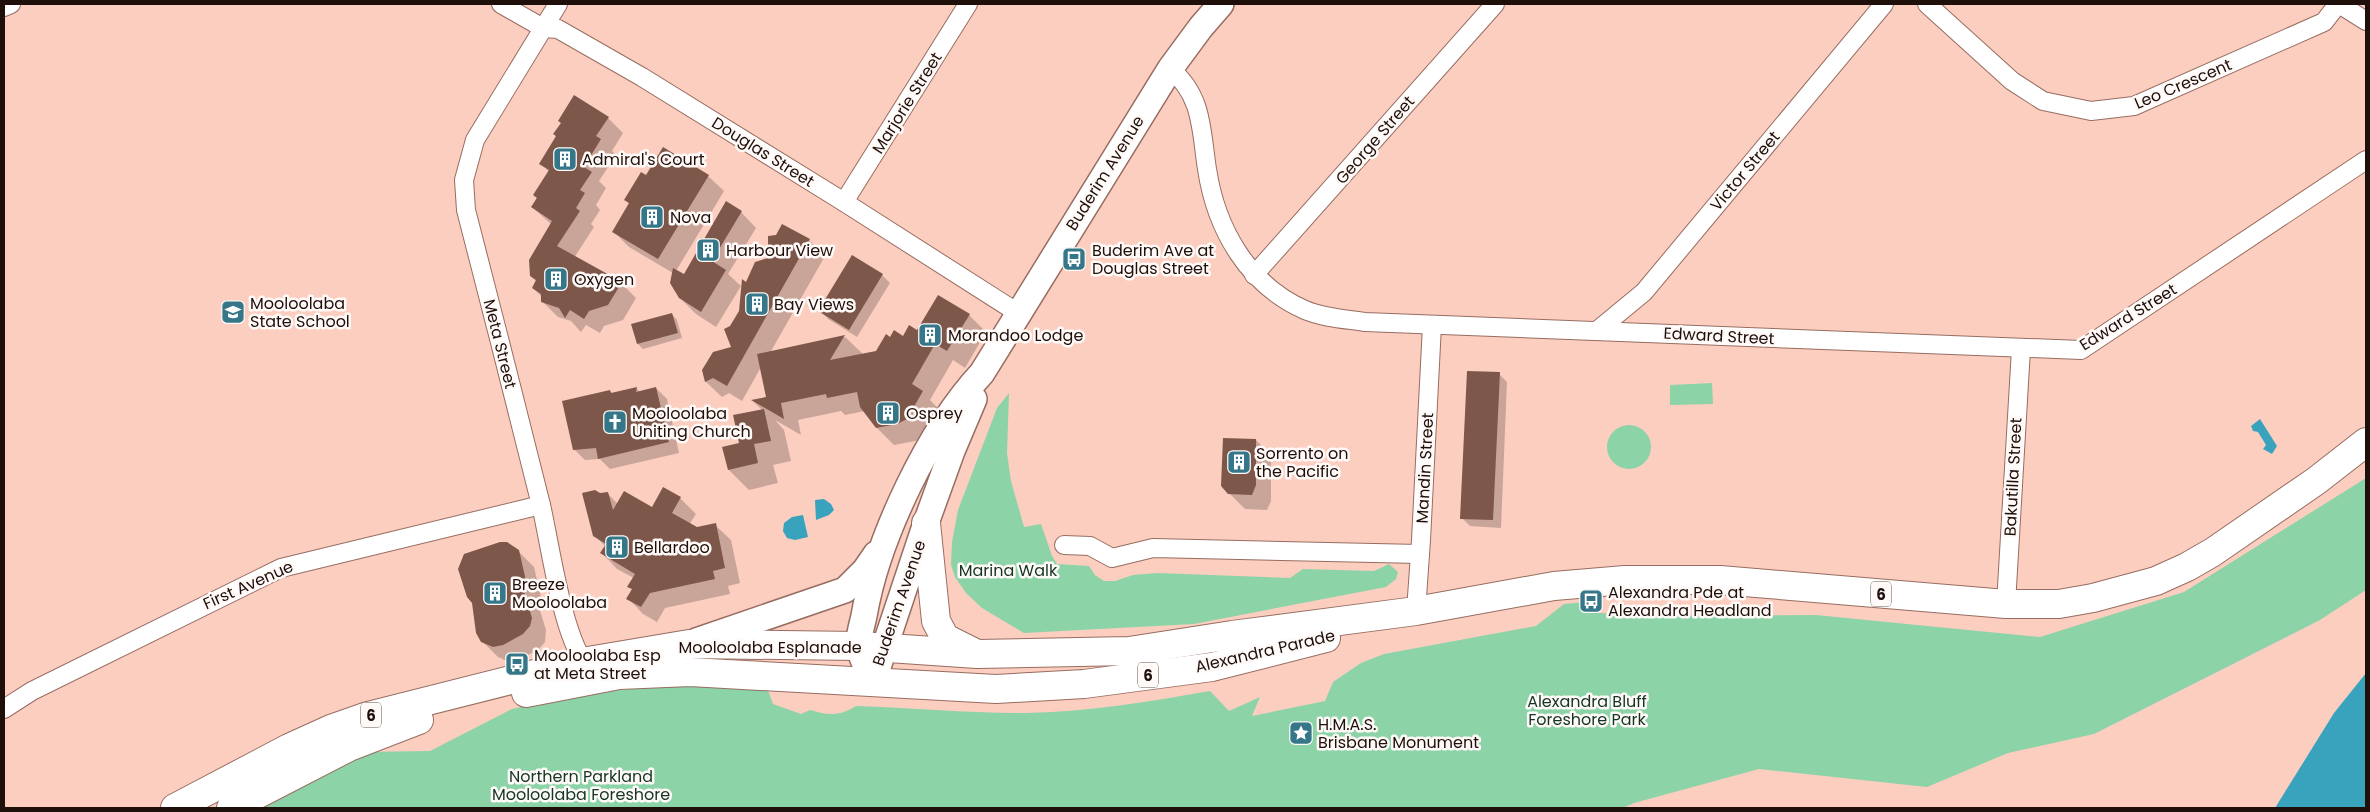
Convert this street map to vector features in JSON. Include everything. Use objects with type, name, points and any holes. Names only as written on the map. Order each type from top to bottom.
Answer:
[{"type":"main road","name":"Buderim Avenue","points":[[873,681],[866,602],[884,542],[901,502],[963,393],[982,373],[1170,69],[1200,27],[1221,4]]},
{"type":"main road","name":"Buderim Avenue","points":[[871,647],[926,523],[952,451],[973,402],[982,373]]},
{"type":"main road","name":"Alexandra Parade","points":[[871,647],[977,654],[1129,651],[1232,635],[1416,611],[1554,586],[1625,580],[1720,580],[2006,604],[2058,604],[2094,598],[2156,581],[2213,552],[2316,480],[2366,442]]},
{"type":"main road","name":"Alexandra Parade","points":[[2316,480],[2366,453]]},
{"type":"main road","points":[[926,523],[936,621],[945,638],[977,654]]},
{"type":"main road","points":[[688,644],[845,590],[865,570],[884,542]]},
{"type":"main road","name":"Alexandra Parade","points":[[873,681],[996,689],[1084,684],[1212,667],[1339,634],[1378,620],[1416,611]]},
{"type":"main road","name":"Mooloolaba Esplanade","points":[[174,808],[290,748],[338,727],[450,694],[582,662],[688,644],[871,647]]},
{"type":"main road","name":"Mooloolaba Esplanade","points":[[231,808],[370,737],[410,722],[481,702],[619,675],[690,672],[873,681]]},
{"type":"street","points":[[4,8],[11,4]]},
{"type":"street","name":"Douglas Street","points":[[501,4],[543,28],[558,29],[613,60],[844,202],[1018,313]]},
{"type":"street","name":"Meta Street","points":[[558,4],[475,140],[464,180],[466,210],[540,505],[565,618],[582,662]]},
{"type":"street","name":"Marjorie Street","points":[[844,202],[968,4]]},
{"type":"street","name":"George Street","points":[[1254,275],[1495,4]]},
{"type":"street","name":"Victor Street","points":[[1598,330],[1644,292],[1884,4]]},
{"type":"street","name":"Leo Crescent","points":[[1927,4],[2020,86],[2043,101],[2091,111],[2134,106],[2324,22],[2339,4]]},
{"type":"street","points":[[2339,4],[2366,21]]},
{"type":"street","name":"Edward Street","points":[[1170,69],[1183,79],[1193,96],[1198,111],[1207,171],[1219,218],[1231,241],[1254,275],[1286,300],[1306,310],[1328,317],[1365,322],[2081,350],[2366,160]]},
{"type":"street","name":"Mandin Street","points":[[1416,611],[1432,325]]},
{"type":"street","name":"Bakutilla Street","points":[[2006,604],[2021,349]]},
{"type":"street","name":"First Avenue","points":[[4,709],[32,691],[281,568],[417,533],[540,505]]},
{"type":"street","points":[[1064,545],[1090,546],[1112,558],[1153,548],[1420,554]]},
{"type":"street","points":[[582,662],[592,670],[619,675]]},
{"type":"green space","points":[[1712,383],[1713,404],[1670,405],[1670,385]]},
{"type":"green space","name":"Marina Walk","points":[[1009,393],[1007,453],[1011,481],[1024,527],[1041,524],[1052,556],[1057,564],[1089,566],[1095,575],[1104,581],[1115,581],[1133,575],[1157,573],[1290,578],[1303,569],[1374,571],[1389,564],[1398,572],[1396,579],[1386,587],[1194,624],[1024,633],[982,608],[966,593],[955,577],[951,565],[952,542],[958,510],[997,408]]},
{"type":"green space","points":[[1633,425],[1645,431],[1650,438],[1650,456],[1645,463],[1638,468],[1625,469],[1617,466],[1610,459],[1607,443],[1610,435],[1617,428]]},
{"type":"green space","name":"Alexandra Bluff Foreshore Park","points":[[2366,478],[2366,590],[2320,620],[2094,734],[2008,753],[1927,787],[1759,769],[1634,803],[1623,808],[255,808],[358,752],[430,751],[512,709],[586,693],[680,685],[767,688],[773,704],[801,714],[810,710],[833,714],[850,710],[856,706],[1024,713],[1071,711],[1117,706],[1210,691],[1229,711],[1260,697],[1252,716],[1325,701],[1333,682],[1361,663],[1384,654],[1536,626],[1564,604],[1586,602],[1592,612],[1632,616],[1816,615],[2040,637],[2184,592]]},
{"type":"water","points":[[2260,419],[2277,446],[2272,454],[2263,449],[2266,445],[2258,432],[2253,431],[2251,426]]},
{"type":"water","points":[[824,499],[831,504],[834,510],[829,515],[816,520],[815,500]]},
{"type":"water","points":[[803,515],[808,537],[795,540],[787,538],[783,531],[784,523],[792,517]]},
{"type":"water","points":[[2366,673],[2366,808],[2275,808],[2334,713]]},
{"type":"building","points":[[574,95],[609,117],[596,136],[601,139],[584,167],[592,172],[580,190],[585,193],[576,208],[580,211],[557,246],[622,282],[608,305],[589,311],[584,319],[570,310],[565,318],[559,308],[541,302],[541,294],[532,288],[536,280],[530,276],[529,260],[552,221],[531,207],[537,198],[533,195],[549,170],[539,164],[556,136],[553,134],[561,123],[558,121]]},
{"type":"building","name":"Nova","points":[[663,147],[709,175],[658,259],[612,232],[629,203],[624,200],[641,172],[646,175]]},
{"type":"building","name":"Harbour View","points":[[726,201],[742,211],[712,261],[726,270],[701,312],[679,298],[670,283],[673,268],[684,274]]},
{"type":"building","name":"Bay Views","points":[[782,224],[810,239],[727,386],[713,378],[705,382],[702,370],[713,352],[731,347],[724,329],[730,326],[739,311],[742,279],[746,282],[755,262],[768,258],[768,236],[776,235]]},
{"type":"building","points":[[852,255],[883,274],[849,330],[818,311]]},
{"type":"building","name":"Osprey","points":[[938,295],[970,314],[947,351],[935,344],[912,384],[923,391],[907,419],[897,424],[876,428],[860,407],[857,392],[827,398],[826,394],[781,403],[784,419],[751,400],[766,397],[757,354],[845,335],[830,360],[876,351],[886,334],[890,337],[894,330],[903,336],[909,325],[917,330]]},
{"type":"building","points":[[672,313],[678,333],[637,344],[631,324]]},
{"type":"building","points":[[1467,371],[1500,372],[1493,520],[1460,519]]},
{"type":"building","name":"Mooloolaba Uniting Church","points":[[637,387],[636,392],[656,387],[669,442],[598,459],[596,448],[573,450],[562,401],[610,390],[611,393]]},
{"type":"building","points":[[764,409],[771,441],[754,444],[758,463],[728,470],[722,447],[739,443],[733,415]]},
{"type":"building","name":"Sorrento on the Pacific","points":[[1223,438],[1256,439],[1256,485],[1252,495],[1228,494],[1221,486]]},
{"type":"building","name":"Bellardoo","points":[[663,487],[681,497],[672,513],[697,527],[716,523],[725,568],[713,571],[715,579],[650,593],[641,607],[626,599],[632,589],[627,587],[635,574],[600,553],[606,544],[593,536],[582,493],[595,490],[600,493],[608,492],[613,510],[624,491],[652,507]]},
{"type":"building","name":"Breeze Mooloolaba","points":[[500,542],[507,542],[519,550],[526,581],[523,588],[532,618],[530,626],[523,634],[503,645],[493,647],[481,642],[476,633],[472,603],[467,597],[458,569],[464,554]]},
{"type":"place","name":"Admiral's Court","points":[[565,159]]},
{"type":"place","name":"Nova","points":[[652,217]]},
{"type":"place","name":"Harbour View","points":[[708,250]]},
{"type":"place","name":"Buderim Ave at Douglas Street","points":[[1074,259]]},
{"type":"place","name":"Oxygen","points":[[556,279]]},
{"type":"place","name":"Bay Views","points":[[757,304]]},
{"type":"place","name":"Mooloolaba State School","points":[[233,312]]},
{"type":"place","name":"Morandoo Lodge","points":[[930,335]]},
{"type":"place","name":"Osprey","points":[[888,413]]},
{"type":"place","name":"Mooloolaba Uniting Church","points":[[615,422]]},
{"type":"place","name":"Sorrento on the Pacific","points":[[1239,462]]},
{"type":"place","name":"Bellardoo","points":[[617,547]]},
{"type":"place","name":"Breeze Mooloolaba","points":[[495,593]]},
{"type":"place","name":"Alexandra Pde at Alexandra Headland","points":[[1591,601]]},
{"type":"place","name":"Mooloolaba Esp at Meta Street","points":[[517,664]]},
{"type":"place","name":"H.M.A.S. Brisbane Monument","points":[[1301,733]]},
{"type":"park label","name":"Northern Parkland Mooloolaba Foreshore","points":[[581,785]]}]
